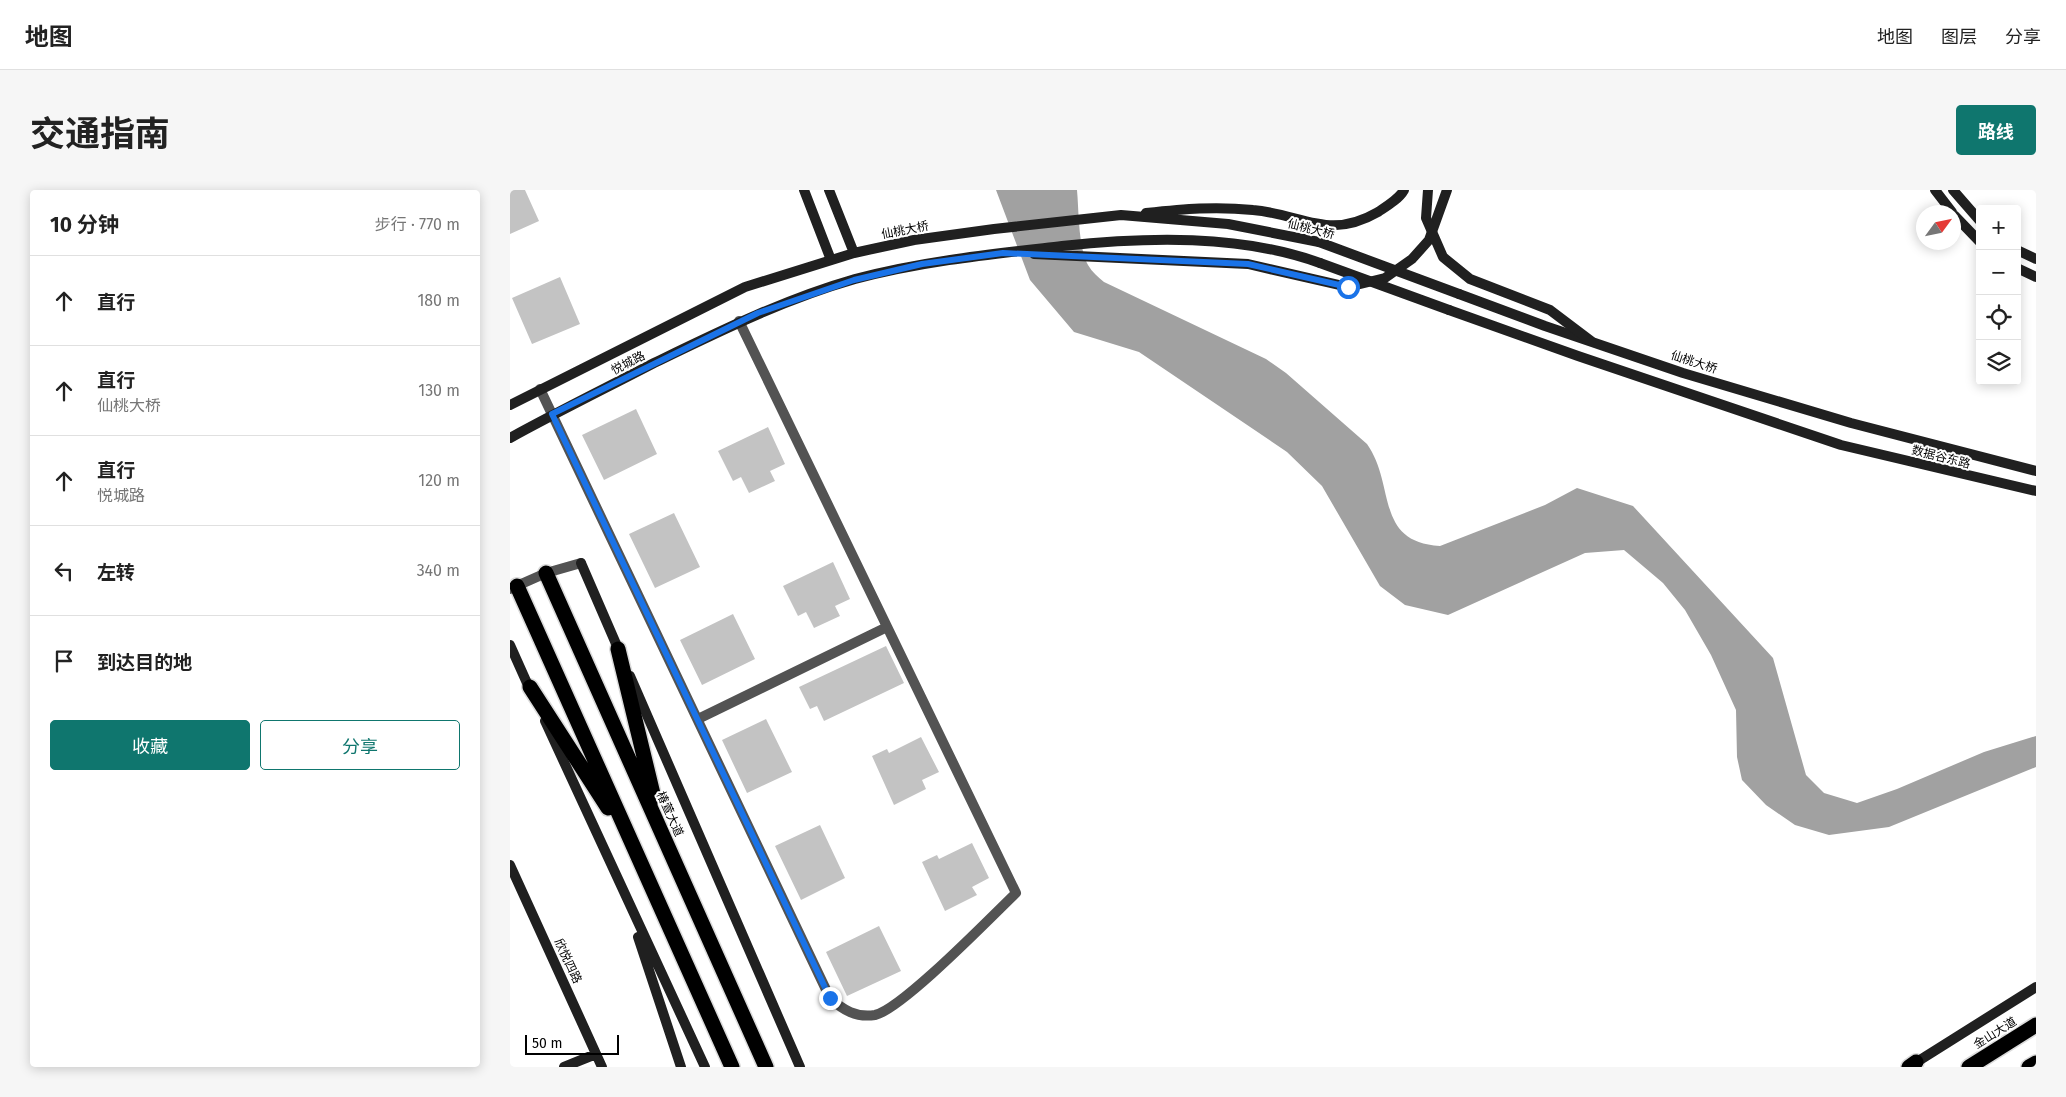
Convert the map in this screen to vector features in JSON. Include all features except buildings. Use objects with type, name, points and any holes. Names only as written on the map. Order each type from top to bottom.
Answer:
[{"type":"highway","name":"椿萱大道","points":[[546,573],[766,1067]]},
{"type":"highway","points":[[513,587],[634,848],[732,1067]]},
{"type":"highway","points":[[618,649],[662,834]]},
{"type":"highway","points":[[530,688],[634,848]]},
{"type":"highway","name":"金山大道","points":[[1969,1067],[2036,1025]]},
{"type":"highway","points":[[2029,1067],[2036,1063]]},
{"type":"main road","points":[[804,190],[831,260]]},
{"type":"main road","points":[[829,190],[854,253]]},
{"type":"main road","points":[[1121,215],[1209,206],[1256,210],[1311,224],[1338,226],[1364,220],[1402,195],[1404,190]]},
{"type":"main road","points":[[1428,190],[1426,218],[1443,257],[1470,280],[1550,310],[1591,341]]},
{"type":"main road","points":[[1003,253],[1248,264],[1348,287],[1385,278],[1412,259],[1429,240],[1447,190]]},
{"type":"main road","points":[[1936,190],[1947,205]]},
{"type":"main road","points":[[1954,190],[1976,216]]},
{"type":"main road","name":"仙桃大桥","points":[[745,287],[854,253],[914,240],[994,229],[1121,215],[1228,224],[1319,242],[1545,326],[1683,373],[1851,423]]},
{"type":"main road","points":[[1961,222],[1976,238]]},
{"type":"main road","name":"数据谷东路","points":[[1003,253],[1121,240],[1228,243],[1300,256],[1578,356],[1841,445],[2036,491]]},
{"type":"main road","points":[[2021,252],[2036,259]]},
{"type":"main road","name":"悦城路","points":[[510,438],[552,414],[758,313],[854,280],[922,264],[1003,253]]},
{"type":"main road","points":[[2021,270],[2036,277]]},
{"type":"main road","name":"悦城路","points":[[510,405],[745,287]]},
{"type":"main road","name":"数据谷东路","points":[[1851,423],[2036,471]]},
{"type":"main road","points":[[581,563],[800,1067]]},
{"type":"main road","points":[[510,645],[705,1067]]},
{"type":"main road","name":"欣悦四路","points":[[510,865],[602,1067]]},
{"type":"main road","points":[[625,895],[681,1067]]},
{"type":"main road","points":[[1911,1065],[2036,987]]},
{"type":"main road","points":[[564,1067],[596,1054]]},
{"type":"street","points":[[540,389],[830,998],[844,1010],[859,1016],[876,1015],[891,1008],[1016,893],[739,321]]},
{"type":"street","points":[[513,587],[546,573],[581,563]]},
{"type":"street","points":[[698,719],[887,627]]},
{"type":"shaded area","points":[[996,190],[1077,190],[1082,249],[1091,270],[1104,282],[1266,359],[1286,373],[1367,444],[1376,460],[1396,523],[1405,534],[1419,542],[1440,546],[1545,505],[1577,488],[1633,506],[1773,658],[1806,775],[1824,793],[1857,803],[1897,789],[1984,752],[2036,736],[2036,767],[1889,827],[1829,835],[1795,825],[1766,805],[1742,780],[1737,757],[1736,710],[1711,655],[1685,610],[1663,583],[1624,550],[1585,553],[1448,615],[1405,605],[1380,586],[1322,486],[1287,452],[1139,352],[1074,332],[1030,280]]},
{"type":"route","points":[[830,998],[552,414],[758,313],[854,280],[922,264],[1003,253],[1248,264],[1348,287]]}]
